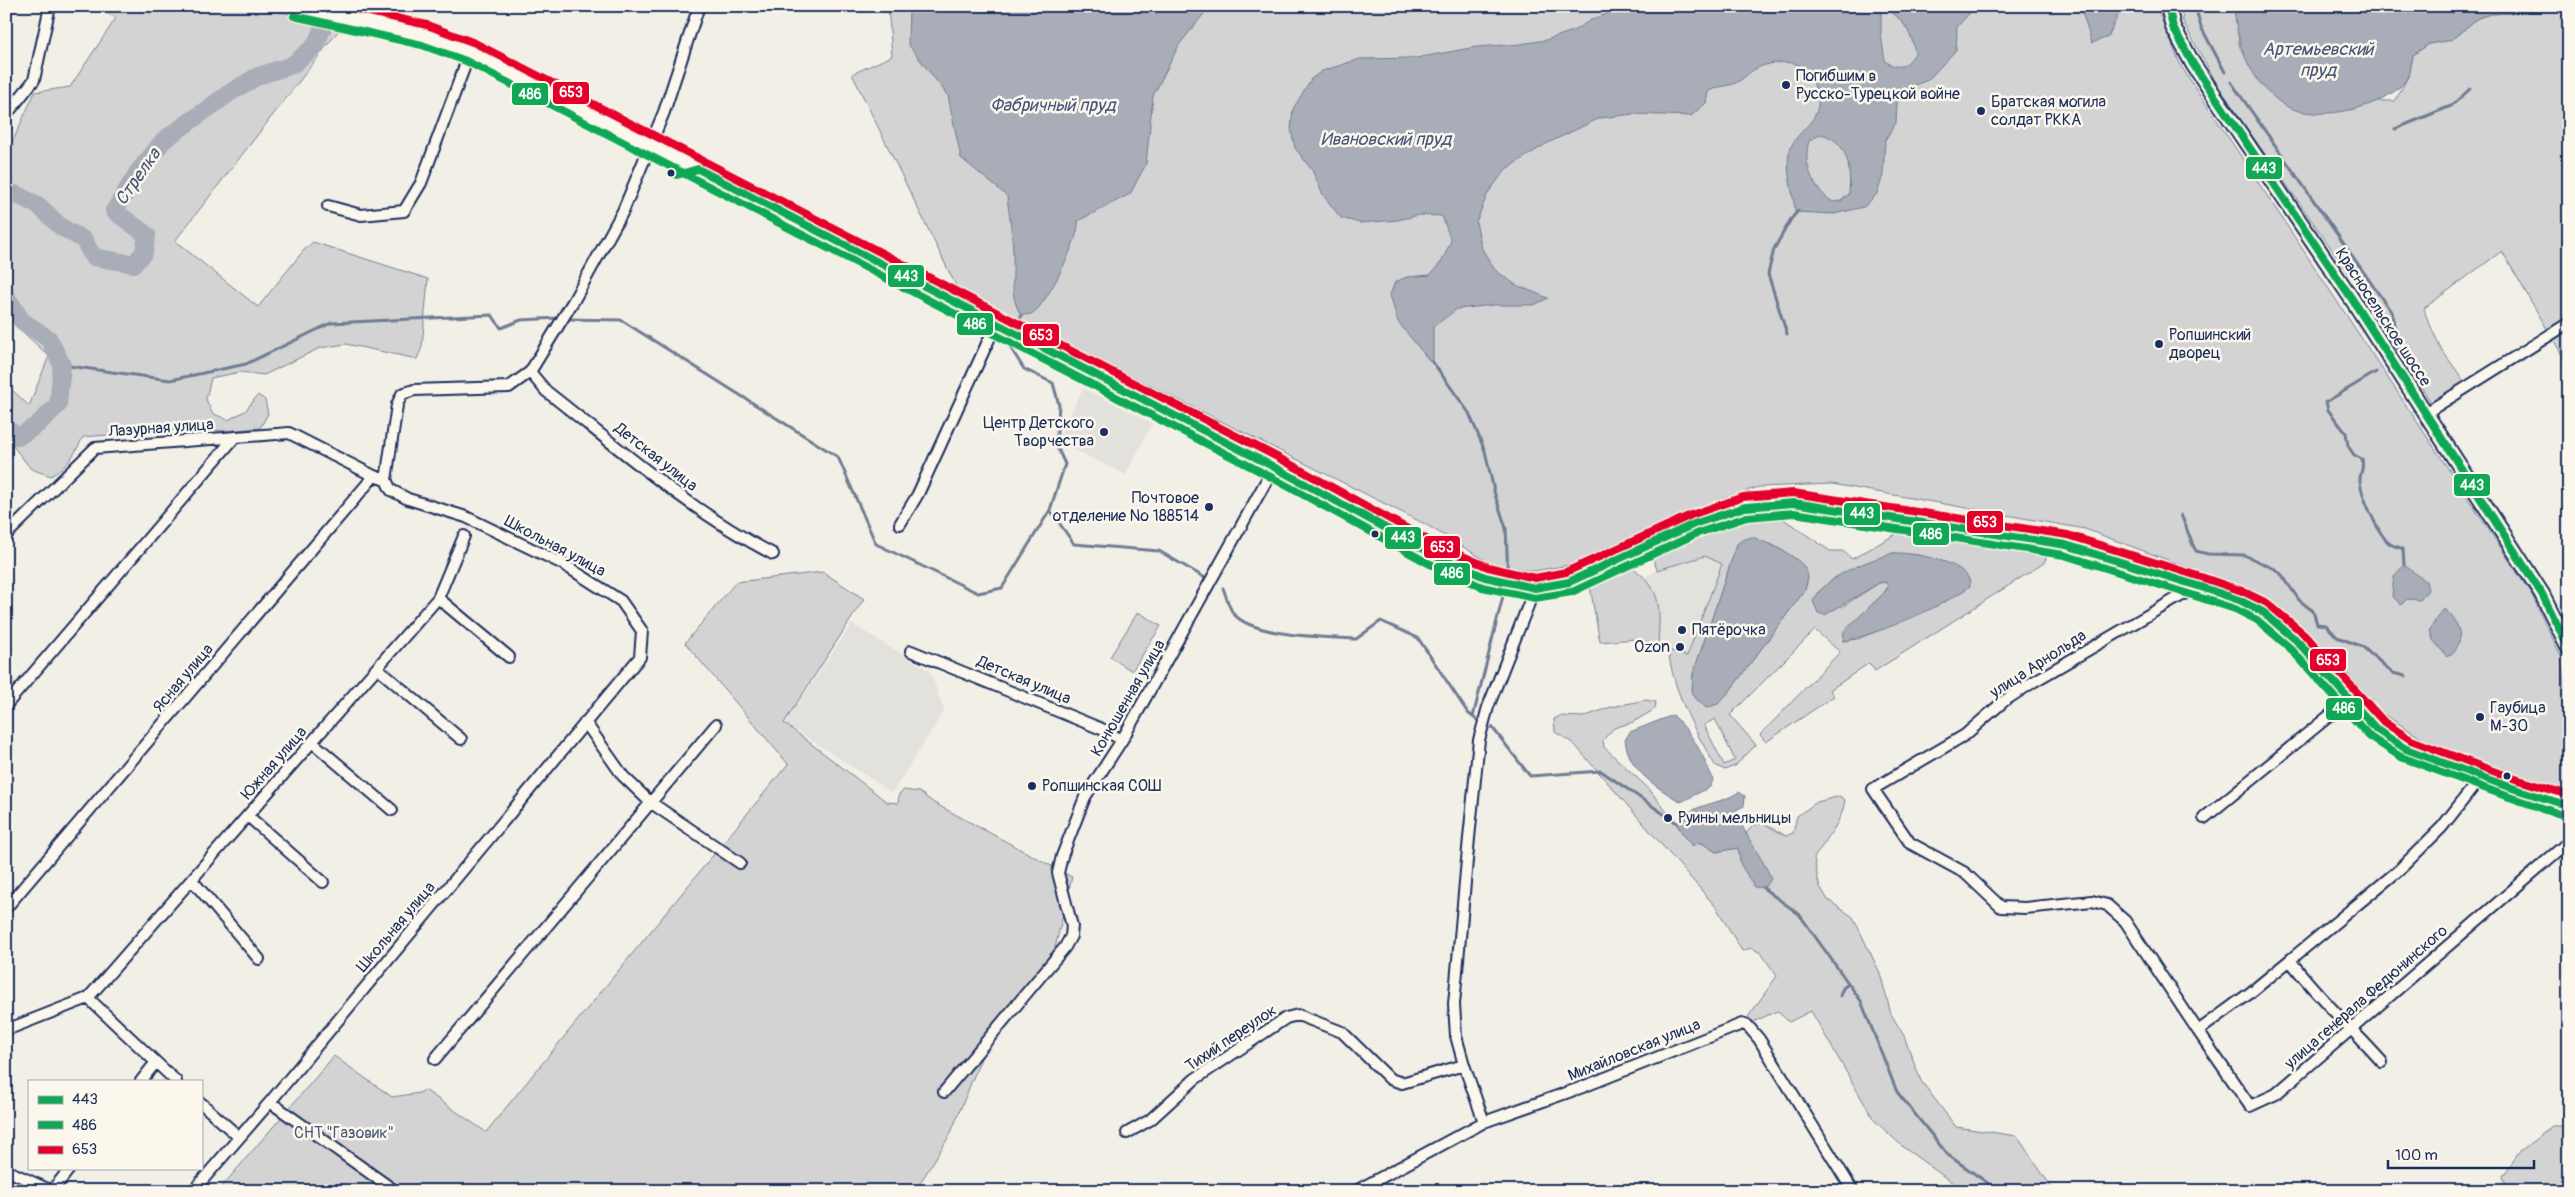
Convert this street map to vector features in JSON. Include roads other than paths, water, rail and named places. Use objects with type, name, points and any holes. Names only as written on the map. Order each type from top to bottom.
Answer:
[{"type":"main road","points":[[297,6],[425,35],[470,52],[1274,467],[1434,554],[1485,577],[1534,588],[1570,582],[1694,524],[1745,507],[1794,503],[2066,545],[2239,600],[2262,612],[2298,641],[2376,730],[2406,749],[2481,778],[2569,806]]},
{"type":"main road","name":"Красносельское шоссе","points":[[2168,6],[2173,27],[2193,64],[2427,415],[2542,594],[2569,648]]},
{"type":"street","points":[[11,109],[34,80],[50,6]]},
{"type":"street","points":[[374,476],[386,480],[397,405],[402,394],[414,390],[509,387],[530,372],[574,300],[623,211],[649,144],[664,112],[699,6]]},
{"type":"street","points":[[328,206],[361,215],[404,211],[421,182],[470,52]]},
{"type":"street","points":[[2427,415],[2432,409],[2569,323]]},
{"type":"street","points":[[900,524],[918,494],[996,324]]},
{"type":"street","name":"Детская улица","points":[[530,372],[546,391],[692,504],[736,535],[773,554]]},
{"type":"street","name":"Лазурная улица","points":[[6,535],[95,448],[290,433],[374,476]]},
{"type":"street","points":[[6,705],[234,437]]},
{"type":"street","name":"Конюшенная улица","points":[[944,1092],[1064,947],[1070,936],[1072,926],[1058,873],[1062,856],[1085,797],[1122,740],[1274,467]]},
{"type":"street","name":"Ясная улица","points":[[6,908],[374,476]]},
{"type":"street","name":"Школьная улица","points":[[193,1191],[270,1102],[640,657],[642,631],[621,601],[563,564],[466,517],[408,499],[391,490],[386,480]]},
{"type":"street","name":"Южная улица","points":[[88,998],[438,598],[464,536]]},
{"type":"street","name":"улица Арнольда","points":[[1873,789],[1965,735],[2004,701],[2033,682],[2198,586]]},
{"type":"street","points":[[1484,1122],[1456,1036],[1454,1004],[1479,740],[1488,706],[1534,588]]},
{"type":"street","points":[[438,598],[509,658]]},
{"type":"street","name":"Детская улица","points":[[911,651],[1104,730],[1122,740]]},
{"type":"street","points":[[377,668],[461,738]]},
{"type":"street","points":[[2204,818],[2350,699]]},
{"type":"street","points":[[586,722],[623,776],[650,802],[740,863]]},
{"type":"street","points":[[435,1059],[716,725]]},
{"type":"street","points":[[312,742],[392,810]]},
{"type":"street","points":[[2198,1031],[2290,960],[2399,870],[2442,827],[2481,778]]},
{"type":"street","name":"улица генерала Федюнинского","points":[[1873,789],[1910,843],[1964,872],[2001,907],[2025,908],[2092,901],[2108,904],[2125,921],[2250,1106],[2276,1094],[2566,844]]},
{"type":"street","points":[[248,816],[323,882]]},
{"type":"street","points":[[192,880],[259,959]]},
{"type":"street","points":[[2290,960],[2307,984],[2352,1028],[2382,1062]]},
{"type":"street","points":[[6,1030],[88,998],[175,1080]]},
{"type":"street","name":"Тихий переулок","points":[[1128,1133],[1150,1120],[1195,1079],[1286,1018],[1298,1015],[1342,1032],[1390,1079],[1402,1083],[1464,1065]]},
{"type":"street","name":"Михайловская улица","points":[[1356,1191],[1484,1122],[1580,1088],[1742,1024],[1748,1026],[1764,1047],[1853,1191]]},
{"type":"street","points":[[142,1080],[156,1062]]},
{"type":"street","points":[[270,1102],[395,1191]]},
{"type":"street","points":[[202,1104],[239,1136]]},
{"type":"street","points":[[6,1170],[52,1191],[68,1170]]},
{"type":"water","name":"Фабричный пруд","points":[[909,6],[1210,6],[1179,45],[1153,96],[1146,164],[1130,194],[1078,221],[1078,229],[1062,269],[1046,297],[1032,314],[1021,315],[1013,293],[1012,240],[1007,196],[961,158],[948,96],[908,44]]},
{"type":"water","name":"Ивановский пруд","points":[[1627,6],[1976,6],[1957,27],[1956,50],[1928,80],[1909,87],[1897,103],[1896,123],[1885,140],[1883,175],[1877,194],[1864,207],[1834,214],[1795,212],[1788,171],[1789,155],[1797,137],[1817,112],[1818,102],[1811,76],[1807,70],[1794,63],[1786,62],[1762,66],[1736,83],[1711,90],[1708,92],[1706,103],[1691,116],[1634,114],[1600,118],[1546,144],[1506,169],[1488,193],[1476,222],[1482,249],[1495,270],[1516,285],[1548,298],[1534,305],[1494,305],[1457,309],[1433,327],[1433,365],[1398,322],[1390,295],[1395,282],[1407,277],[1430,275],[1442,261],[1451,241],[1442,216],[1419,215],[1398,220],[1360,223],[1341,218],[1323,195],[1312,170],[1295,148],[1291,129],[1293,109],[1311,79],[1322,71],[1360,59],[1416,58],[1476,47],[1546,40],[1573,31],[1591,20]],"holes":[[[1881,7],[1900,20],[1911,38],[1915,53],[1902,66],[1894,66],[1885,61],[1881,35]],[[1821,134],[1837,143],[1843,149],[1846,157],[1849,175],[1849,194],[1841,201],[1833,202],[1826,197],[1815,183],[1808,167],[1807,149],[1809,141]]]},
{"type":"water","points":[[2080,6],[2122,6],[2108,37],[2092,43]]},
{"type":"water","name":"Артемьевский пруд","points":[[2234,6],[2516,6],[2511,13],[2490,14],[2478,18],[2451,40],[2429,44],[2413,55],[2406,80],[2389,95],[2359,108],[2342,112],[2308,113],[2281,103],[2260,83],[2252,72],[2241,47]]},
{"type":"water","points":[[1752,537],[1780,549],[1800,562],[1807,572],[1808,578],[1805,590],[1729,692],[1718,704],[1706,708],[1692,694],[1693,674],[1737,544],[1742,540]]},
{"type":"water","points":[[1893,553],[1913,554],[1952,565],[1962,571],[1968,578],[1970,586],[1927,611],[1889,627],[1843,641],[1844,631],[1884,593],[1888,587],[1886,582],[1879,583],[1825,615],[1818,613],[1813,601],[1819,592],[1837,576]]},
{"type":"water","points":[[2404,565],[2426,581],[2428,590],[2420,600],[2407,599],[2401,605],[2392,596],[2394,576]]},
{"type":"water","points":[[2444,609],[2458,626],[2459,633],[2458,646],[2447,657],[2433,640],[2430,630]]},
{"type":"water","points":[[1673,715],[1697,745],[1713,780],[1710,787],[1681,802],[1645,777],[1632,761],[1625,740],[1630,732]]},
{"type":"water","points":[[1739,792],[1745,796],[1744,806],[1736,810],[1771,878],[1766,886],[1754,887],[1741,865],[1738,848],[1716,852],[1702,843],[1696,843],[1693,846],[1682,833],[1677,823],[1691,811],[1723,800]]},
{"type":"waterway","name":"Стрелка","points":[[6,197],[15,194],[39,206],[61,227],[84,240],[93,257],[134,264],[144,252],[147,235],[114,211],[138,172],[164,140],[231,92],[258,76],[292,65],[315,46],[332,6]]},
{"type":"waterway","points":[[2195,6],[2201,27],[2225,72]]},
{"type":"waterway","points":[[2231,82],[2392,313],[2399,356]]},
{"type":"waterway","points":[[2395,129],[2451,106],[2470,89]]},
{"type":"waterway","points":[[1787,334],[1768,274],[1774,249],[1791,219],[1798,211]]},
{"type":"waterway","name":"Стрелка","points":[[6,296],[22,321],[49,339],[62,365],[58,405],[37,425],[18,437],[6,428]]},
{"type":"waterway","points":[[62,365],[170,380],[246,364],[331,323],[492,315],[501,328],[521,320],[558,318]]},
{"type":"waterway","points":[[1020,328],[1021,315]]},
{"type":"waterway","points":[[567,319],[621,320],[838,457],[876,544],[978,593],[1002,588],[1050,510],[1074,544],[1159,551],[1207,579]]},
{"type":"waterway","points":[[1010,343],[1010,347],[1024,369],[1053,383],[1059,405],[1056,445],[1065,464],[1050,510]]},
{"type":"waterway","points":[[1432,361],[1469,413],[1485,451],[1495,495],[1506,528],[1508,578]]},
{"type":"waterway","points":[[2376,372],[2326,402],[2328,410],[2346,433],[2348,446],[2354,455],[2362,459],[2363,465],[2360,478],[2366,502],[2385,538],[2390,544],[2403,549],[2404,565]]},
{"type":"waterway","points":[[2181,515],[2196,551],[2208,554],[2244,555],[2275,569],[2282,575],[2299,600],[2313,611],[2317,624],[2326,625],[2337,637],[2363,647],[2393,673],[2405,676]]},
{"type":"waterway","points":[[1473,717],[1506,584]]},
{"type":"waterway","points":[[1223,588],[1233,613],[1242,621],[1256,627],[1290,634],[1356,639],[1381,621],[1418,638],[1468,713],[1477,720]]},
{"type":"waterway","points":[[1492,727],[1530,776],[1601,771],[1677,823]]},
{"type":"waterway","points":[[1763,888],[1799,914],[1861,1001],[1897,1092],[1948,1155],[1999,1191]]},
{"type":"waterway","points":[[1840,996],[1843,988],[1848,984]]},
{"type":"place","name":"Погибшим в Русско-Турецкой войне","points":[[1786,85]]},
{"type":"place","name":"Братская могила солдат РККА","points":[[1981,111]]},
{"type":"place","name":"Ропшинский дворец","points":[[2159,344]]},
{"type":"place","name":"Центр Детского Творчества","points":[[1104,432]]},
{"type":"place","name":"Почтовое отделение № 188514","points":[[1209,507]]},
{"type":"place","name":"Пятёрочка","points":[[1682,630]]},
{"type":"place","name":"Ozon","points":[[1680,647]]},
{"type":"place","name":"Гаубица М-30","points":[[2480,717]]},
{"type":"place","name":"Ропшинская СОШ","points":[[1032,786]]},
{"type":"place","name":"Руины мельницы","points":[[1668,818]]},
{"type":"park label","name":"СНТ \"Газовик\"","points":[[344,1133]]}]
